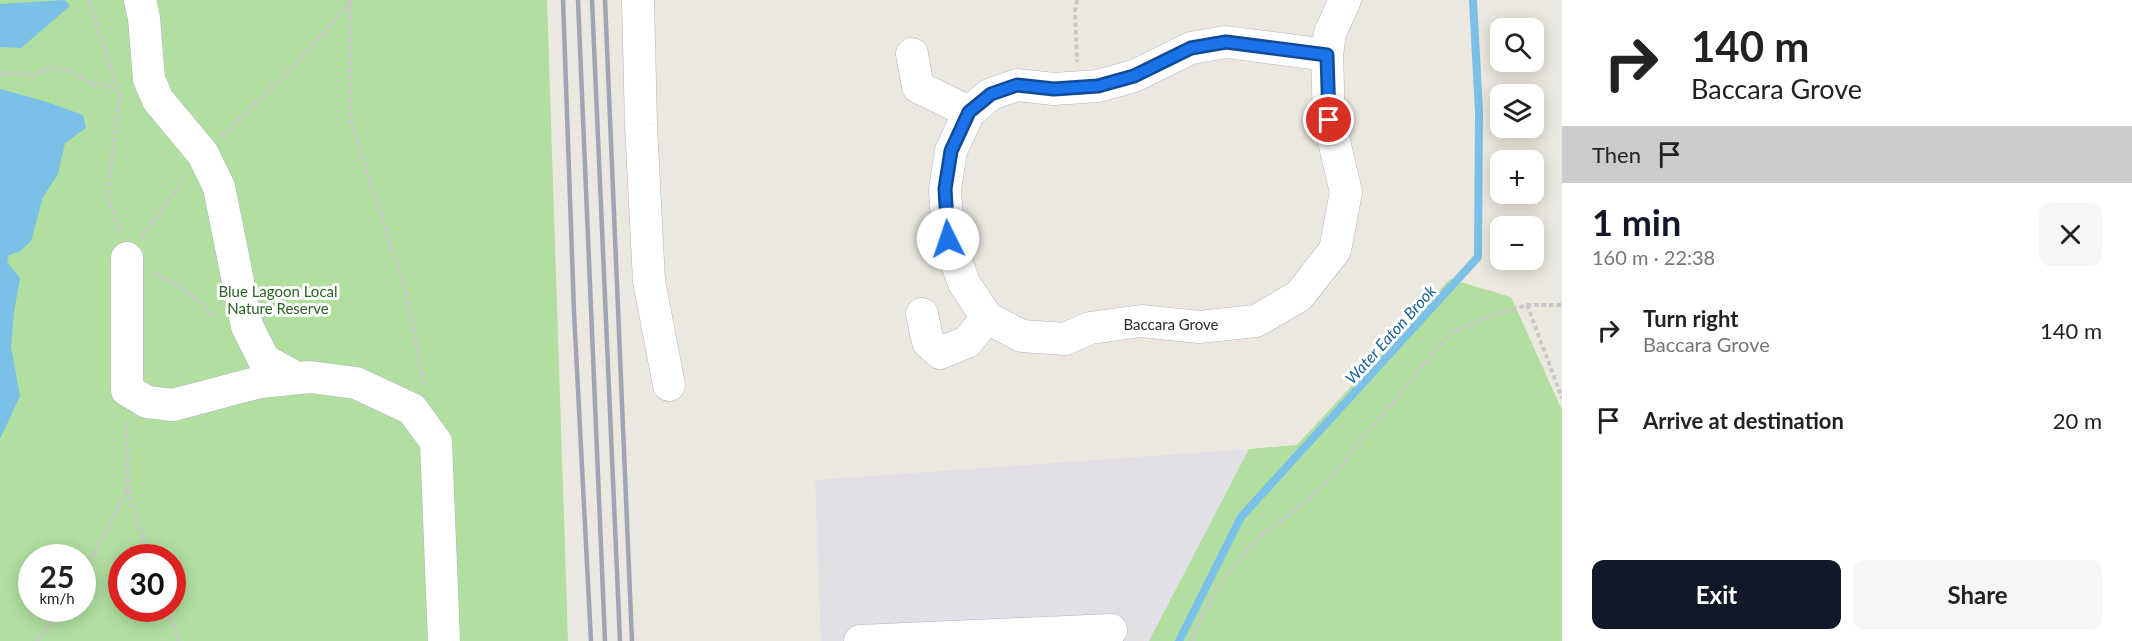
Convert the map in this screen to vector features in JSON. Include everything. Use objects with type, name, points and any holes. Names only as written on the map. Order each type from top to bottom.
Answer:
[{"type":"street","points":[[140,0],[144,18],[149,79],[158,100],[204,154],[219,187],[247,326],[264,360],[297,378]]},
{"type":"street","points":[[638,0],[641,125],[649,281],[669,384]]},
{"type":"street","name":"Baccara Grove","points":[[1327,55],[1226,42],[1191,48],[1134,76],[1098,86],[1054,89],[1017,85],[991,94],[969,112],[951,151],[945,189],[948,239],[964,283],[987,318],[1022,336],[1065,339],[1090,328],[1141,321],[1199,327],[1256,321],[1299,296],[1335,250],[1346,192],[1329,120],[1327,55],[1330,33],[1345,0]]},
{"type":"street","points":[[912,54],[918,87],[969,112]]},
{"type":"street","points":[[127,258],[127,390],[147,402],[173,405],[260,382],[310,377],[356,383],[412,409],[436,442],[444,641]]},
{"type":"street","points":[[922,314],[928,342],[940,353],[967,342],[987,318]]},
{"type":"street","points":[[860,641],[1111,630]]},
{"type":"path","points":[[89,0],[120,97],[107,196],[127,258],[189,293],[222,323]]},
{"type":"path","points":[[1077,0],[1075,11],[1078,87]]},
{"type":"path","points":[[127,258],[204,154],[298,60],[350,1]]},
{"type":"path","points":[[350,1],[351,121],[405,289],[427,395]]},
{"type":"path","points":[[0,74],[34,75],[52,68],[67,70],[92,84],[118,89]]},
{"type":"path","points":[[1191,641],[1206,608],[1231,569],[1259,537],[1293,512],[1326,483],[1450,333],[1482,319],[1527,305],[1562,305]]},
{"type":"path","points":[[1527,305],[1562,398]]},
{"type":"path","points":[[127,390],[128,490],[145,544]]},
{"type":"path","points":[[96,550],[128,490]]},
{"type":"path","points":[[36,641],[53,622]]},
{"type":"path","points":[[172,622],[179,641]]},
{"type":"shaded area","points":[[1249,449],[1164,641],[821,641],[815,480]]},
{"type":"green space","name":"Blue Lagoon Local Nature Reserve","points":[[0,0],[547,0],[568,641],[0,641]]},
{"type":"green space","points":[[1450,279],[1511,297],[1562,410],[1562,641],[1149,641],[1249,449],[1297,445]]},
{"type":"water","points":[[65,0],[70,6],[21,48],[0,47],[0,4]]},
{"type":"water","points":[[0,89],[83,115],[86,128],[65,143],[58,174],[43,197],[31,241],[19,252],[9,255],[7,262],[20,278],[11,347],[20,396],[0,439]]},
{"type":"waterway","name":"Water Eaton Brook","points":[[1179,641],[1241,517],[1478,257],[1479,112],[1473,0]]},
{"type":"railway","points":[[563,0],[574,312],[591,641]]},
{"type":"railway","points":[[578,0],[605,641]]},
{"type":"railway","points":[[592,0],[620,641]]},
{"type":"railway","points":[[605,0],[632,641]]},
{"type":"route","points":[[948,239],[945,189],[951,151],[969,112],[991,94],[1017,85],[1054,89],[1098,86],[1134,76],[1191,48],[1226,42],[1327,55],[1329,120]]}]
